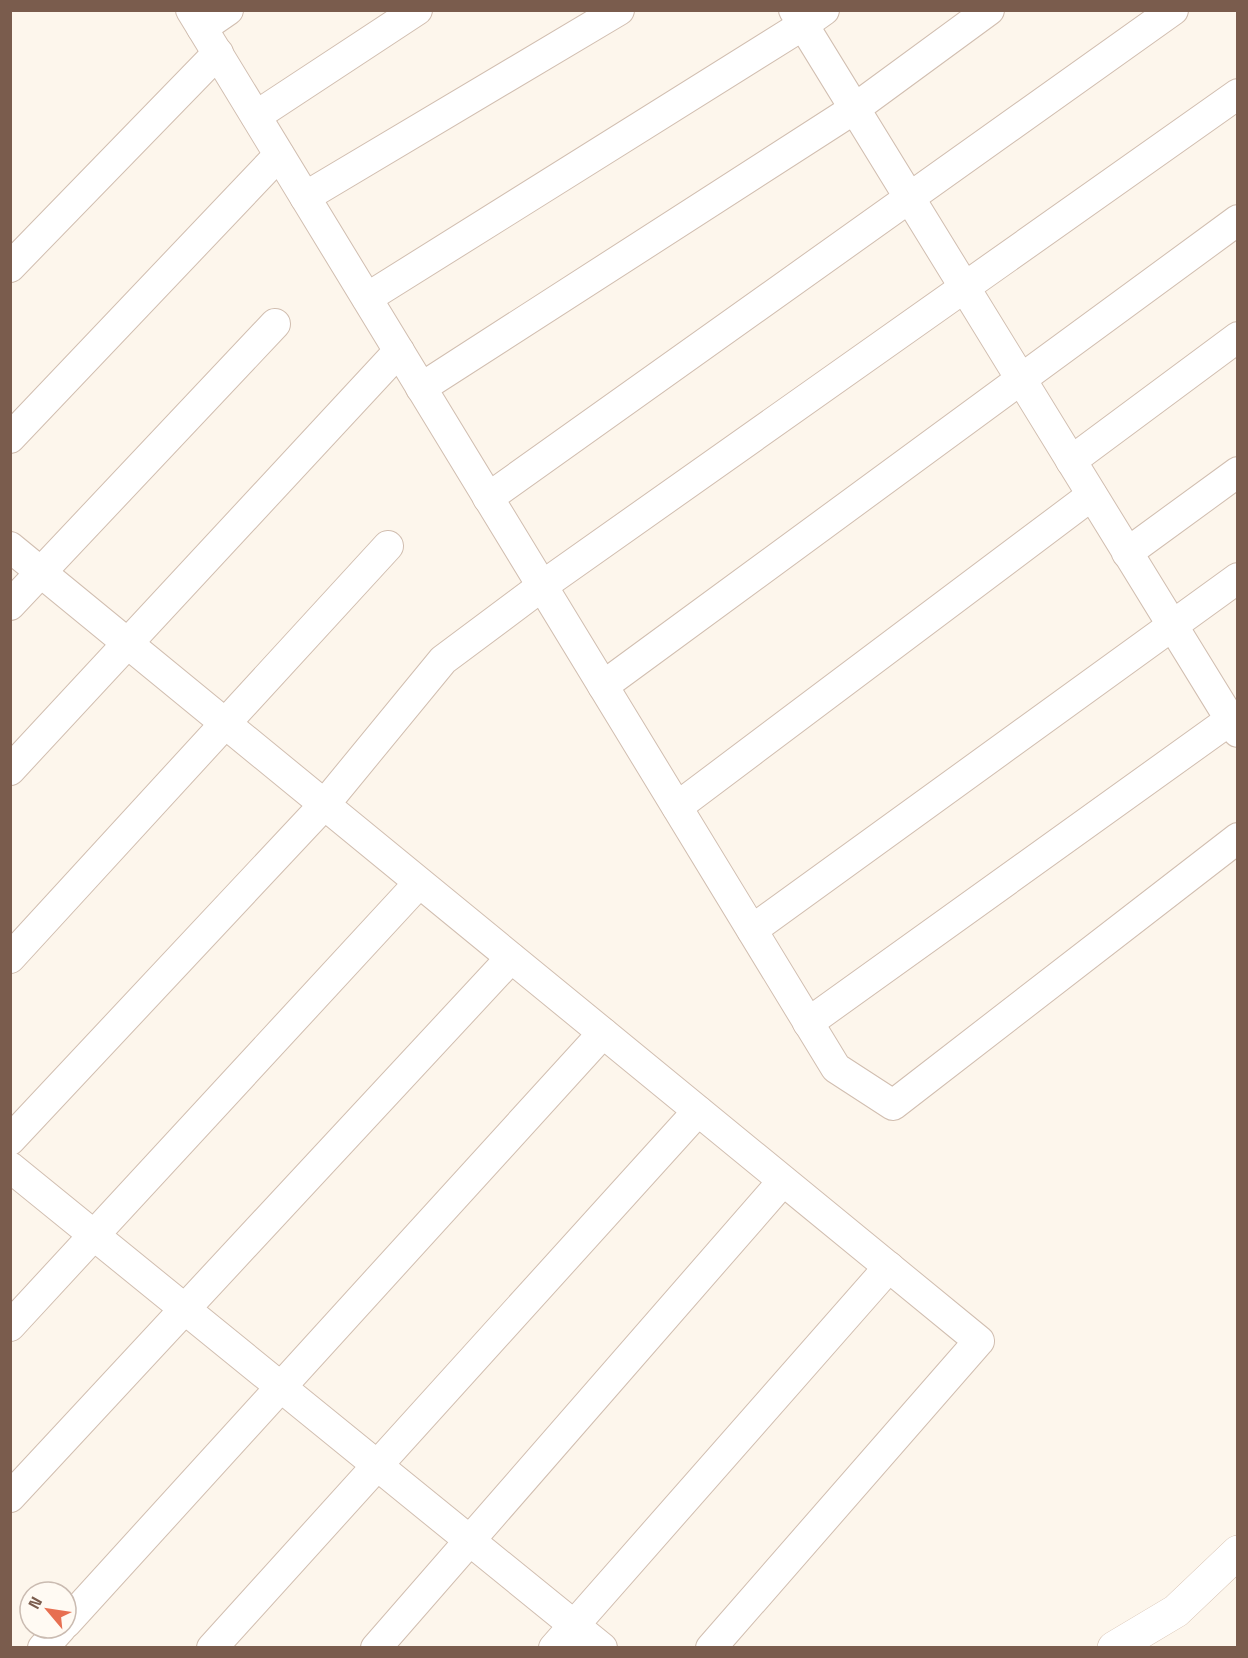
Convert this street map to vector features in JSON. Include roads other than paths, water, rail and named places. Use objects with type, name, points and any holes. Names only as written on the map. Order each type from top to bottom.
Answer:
[{"type":"street","points":[[228,10],[197,19],[836,1068],[893,1105],[1238,838]]},
{"type":"street","points":[[256,116],[417,10]]},
{"type":"street","points":[[305,197],[619,10]]},
{"type":"street","points":[[421,388],[854,109],[989,10]]},
{"type":"street","points":[[488,498],[1173,10]]},
{"type":"street","points":[[367,298],[807,15],[854,109],[1234,726],[808,1023]]},
{"type":"street","points":[[10,267],[218,53]]},
{"type":"street","points":[[10,1140],[324,805],[443,660],[542,586],[1238,94]]},
{"type":"street","points":[[10,438],[279,155]]},
{"type":"street","points":[[603,686],[1238,220]]},
{"type":"street","points":[[10,605],[275,324]]},
{"type":"street","points":[[1071,461],[1238,337]]},
{"type":"street","points":[[10,770],[399,351]]},
{"type":"street","points":[[1127,553],[1238,472]]},
{"type":"street","points":[[677,807],[1092,495]]},
{"type":"street","points":[[10,957],[388,546]]},
{"type":"street","points":[[10,547],[979,1341],[711,1647]]},
{"type":"street","points":[[752,930],[1238,578]]},
{"type":"street","points":[[10,1326],[419,883]]},
{"type":"street","points":[[10,1497],[511,958]]},
{"type":"street","points":[[78,1610],[603,1033]]},
{"type":"street","points":[[212,1647],[698,1111]]},
{"type":"street","points":[[10,1167],[602,1647]]},
{"type":"street","points":[[376,1647],[783,1181]]},
{"type":"street","points":[[554,1647],[889,1267]]},
{"type":"street","points":[[1114,1647],[1176,1611],[1238,1552]]}]
